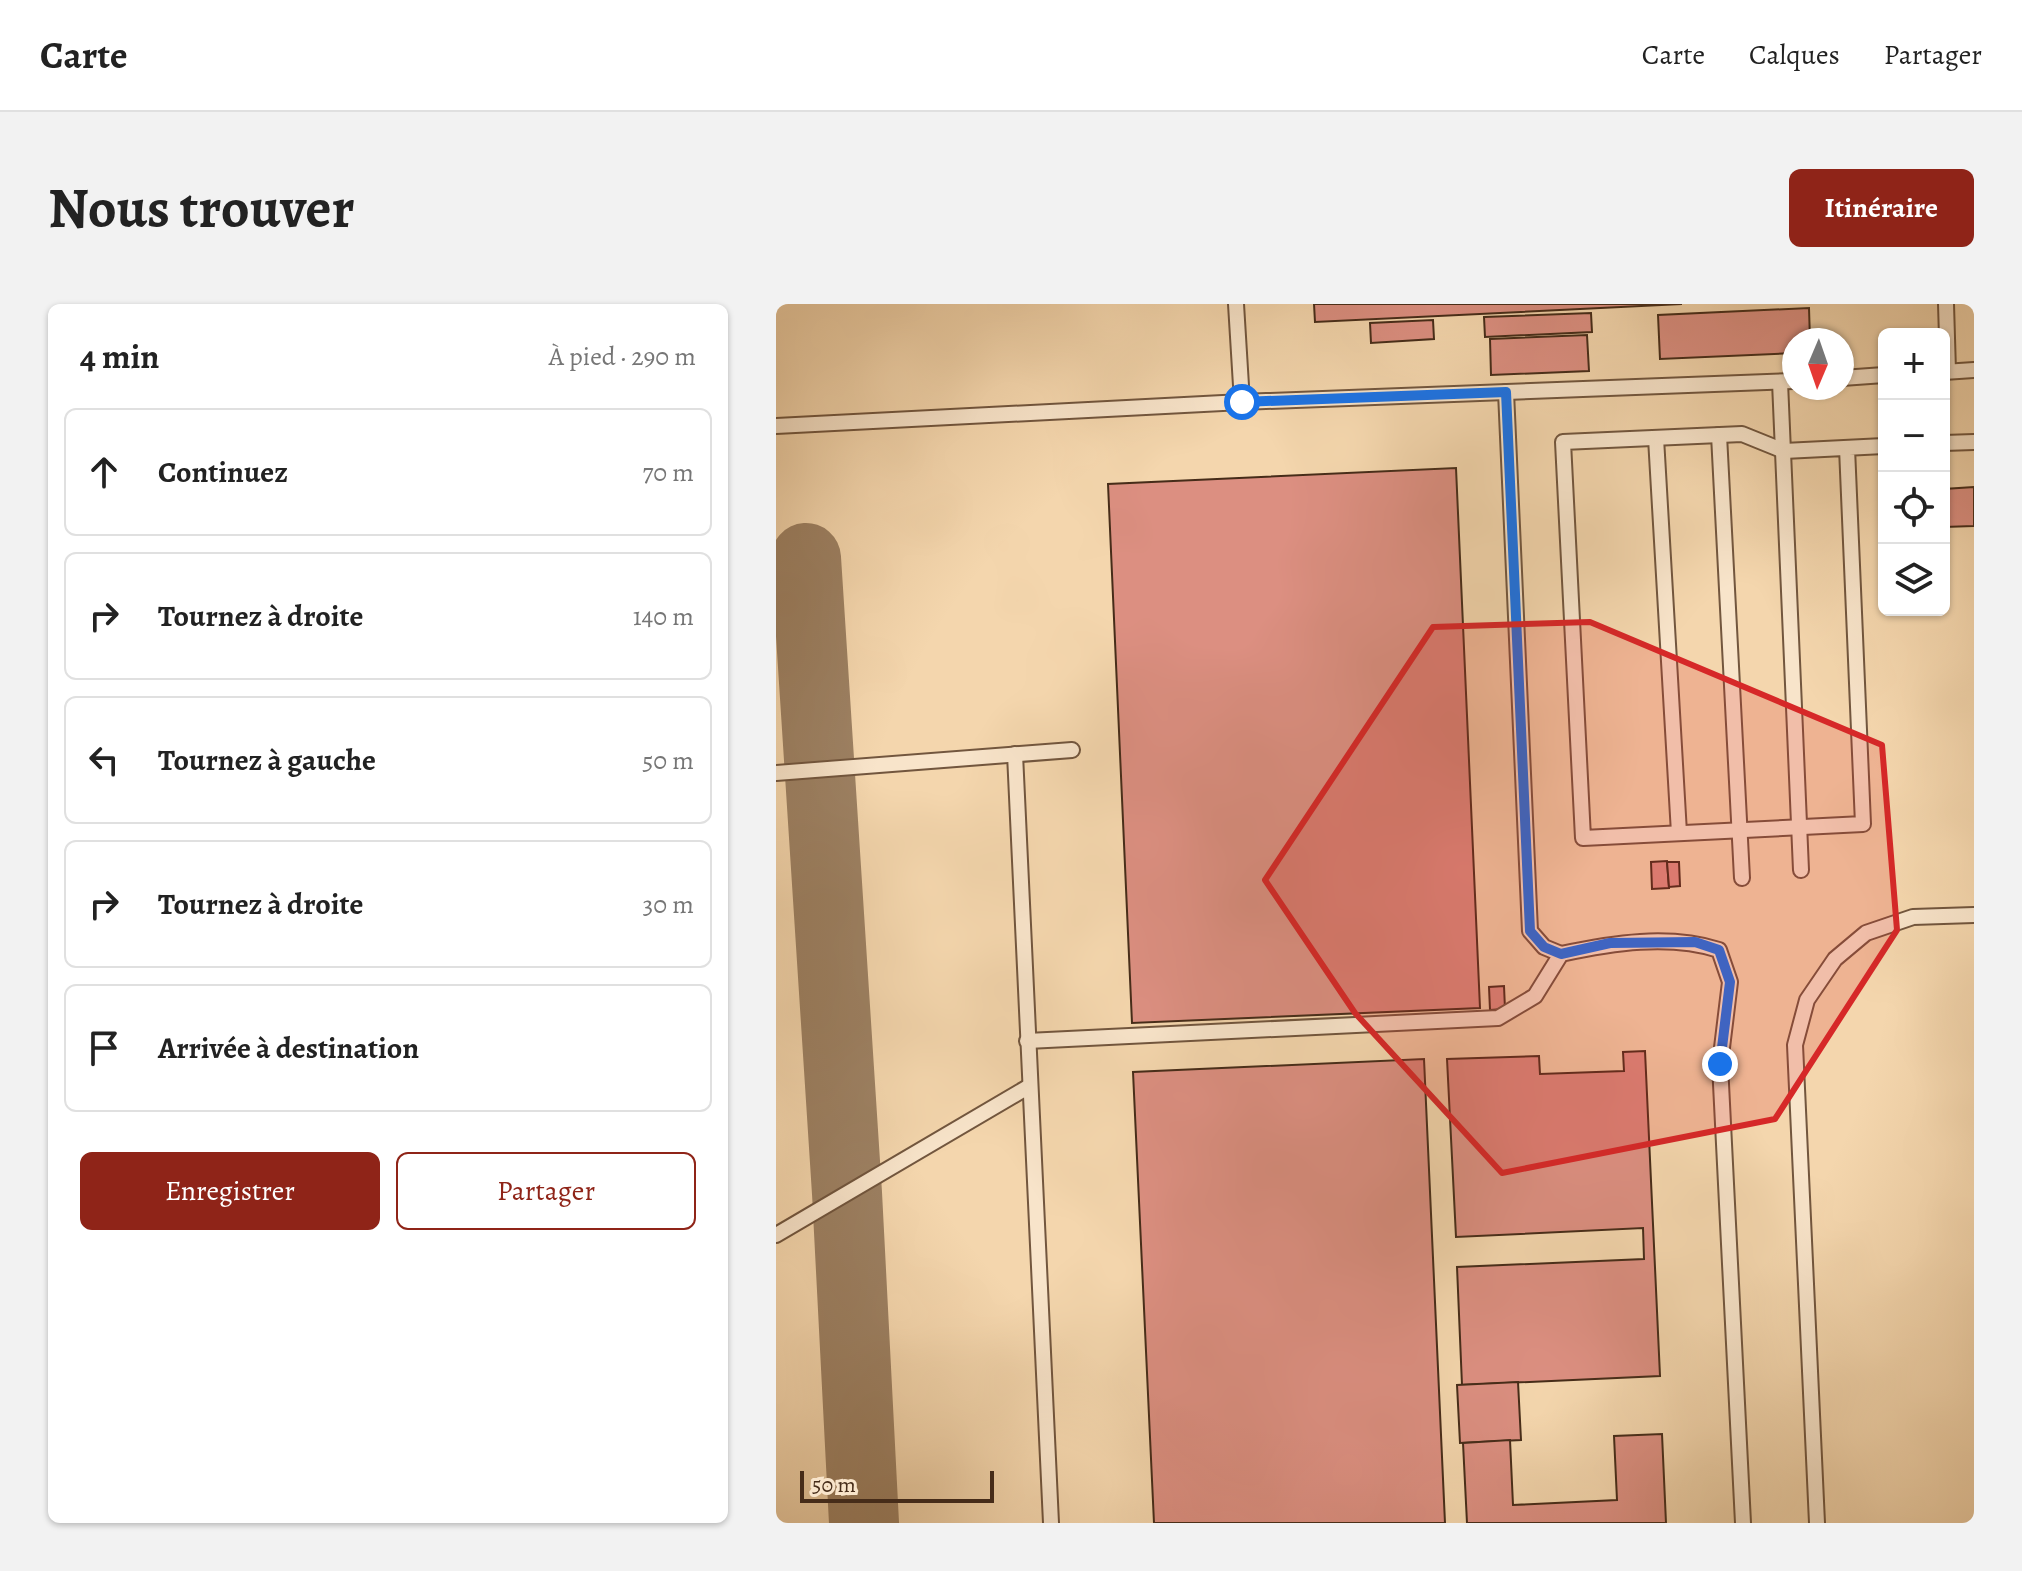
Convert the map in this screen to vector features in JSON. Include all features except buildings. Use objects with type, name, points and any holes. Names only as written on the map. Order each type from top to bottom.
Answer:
[{"type":"lane","points":[[1236,304],[1242,402]]},
{"type":"lane","points":[[1946,304],[1946,328]]},
{"type":"lane","points":[[1950,372],[1974,370]]},
{"type":"lane","points":[[1854,377],[1878,375]]},
{"type":"lane","points":[[776,426],[1242,402],[1782,382]]},
{"type":"lane","points":[[1506,392],[1530,931],[1544,947],[1561,954],[1610,943],[1695,942],[1719,950],[1730,982],[1720,1064],[1743,1523]]},
{"type":"lane","points":[[1786,400],[1784,451],[1801,870]]},
{"type":"lane","points":[[1847,448],[1863,824],[1583,838],[1563,442],[1742,434],[1784,451],[1878,446]]},
{"type":"lane","points":[[1719,435],[1742,878]]},
{"type":"lane","points":[[1656,438],[1679,833]]},
{"type":"lane","points":[[1950,443],[1974,442]]},
{"type":"lane","points":[[776,773],[1072,750]]},
{"type":"lane","points":[[1015,754],[1028,1087],[1051,1523]]},
{"type":"lane","points":[[1817,1523],[1795,1045],[1807,1000],[1835,959],[1866,933],[1913,917],[1974,915]]},
{"type":"lane","points":[[1027,1041],[1498,1018],[1535,996],[1561,954]]},
{"type":"lane","points":[[776,1235],[1028,1087]]},
{"type":"highlighted area","points":[[1590,622],[1882,745],[1897,930],[1775,1119],[1502,1173],[1355,1013],[1265,880],[1433,627]]},
{"type":"taxiway","points":[[806,558],[847,1193],[864,1523]]},
{"type":"route","points":[[1242,402],[1506,392],[1530,931],[1544,947],[1561,954],[1610,943],[1695,942],[1719,950],[1730,982],[1720,1064]]}]
